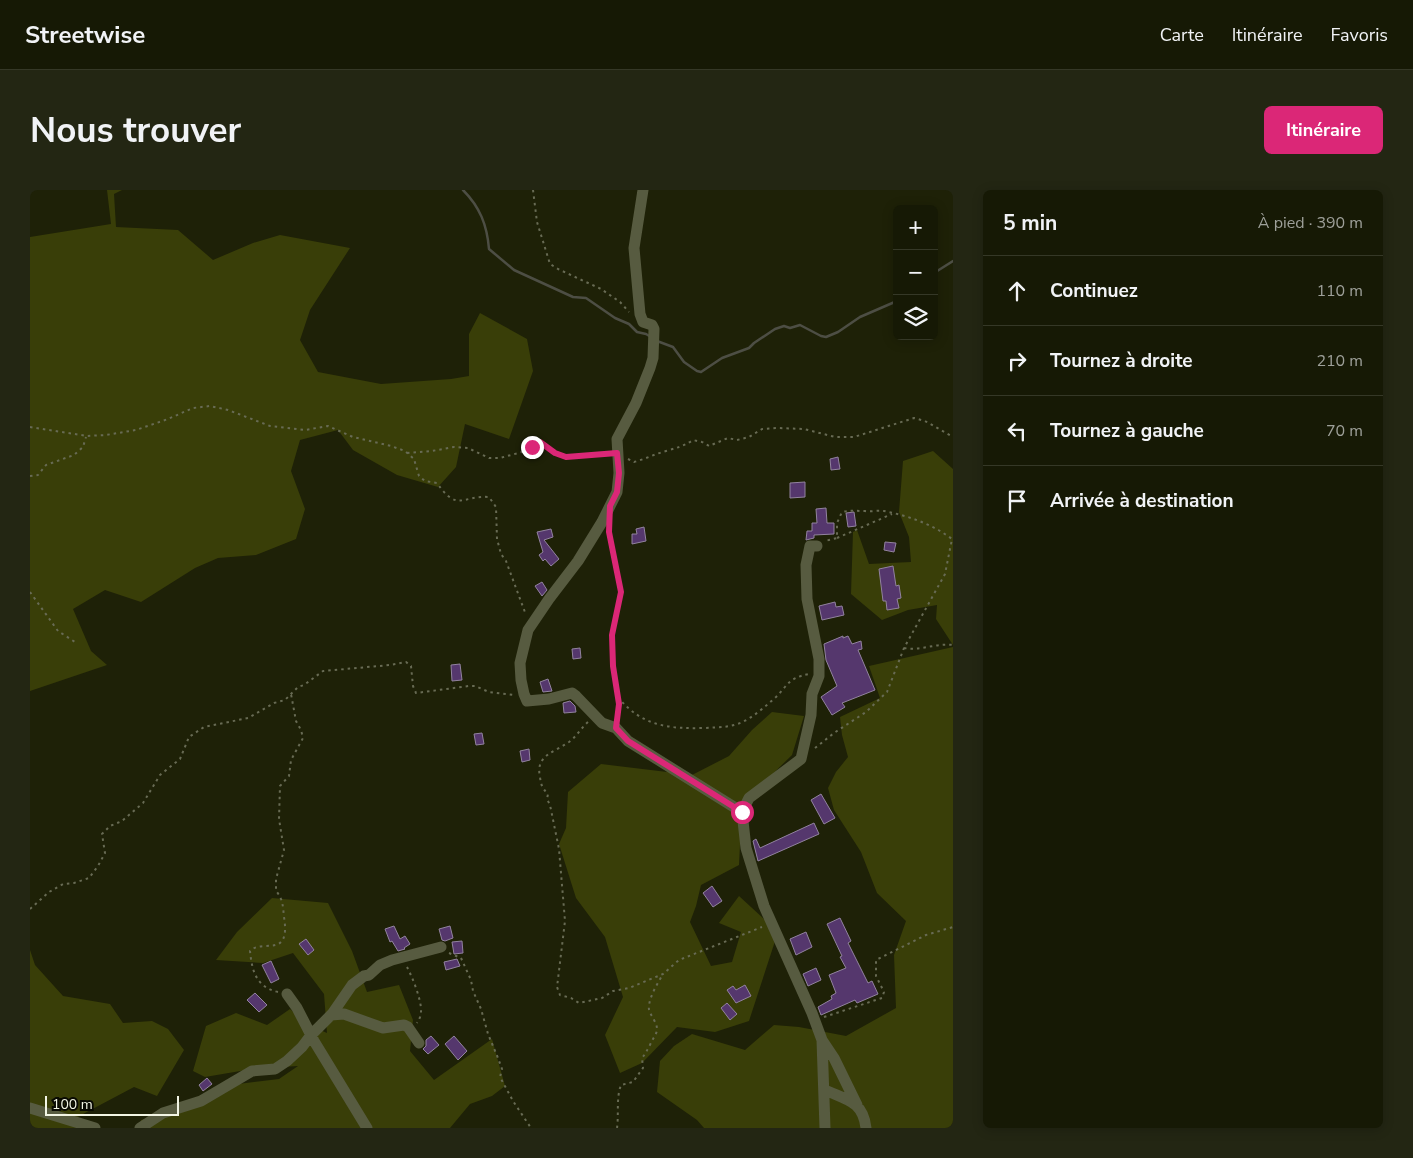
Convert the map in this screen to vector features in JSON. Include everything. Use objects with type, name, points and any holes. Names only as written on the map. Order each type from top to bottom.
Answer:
[{"type":"street","points":[[643,190],[634,248],[640,316],[643,322],[652,325],[654,329],[653,358],[636,403],[617,439],[619,473],[617,492],[602,522],[578,561],[528,630],[520,663],[521,680],[527,701],[572,694],[576,696],[602,723],[616,728],[628,741],[742,812]]},
{"type":"street","points":[[817,546],[810,546],[806,565],[807,599],[819,658],[819,674],[812,694],[811,715],[801,759],[749,798],[742,812],[746,848],[764,906],[822,1040],[834,1058],[865,1119],[866,1128]]},
{"type":"street","points":[[140,1128],[163,1113],[201,1101],[252,1071],[275,1069],[302,1047],[310,1035],[331,1015],[352,985],[364,976],[369,976],[380,965],[441,947]]},
{"type":"street","points":[[287,994],[367,1128]]},
{"type":"street","points":[[331,1015],[344,1014],[383,1028],[404,1025],[408,1027],[419,1043]]},
{"type":"street","points":[[822,1040],[825,1128]]},
{"type":"street","points":[[825,1090],[857,1105]]},
{"type":"street","points":[[30,1108],[95,1128]]},
{"type":"path","points":[[533,190],[537,222],[552,266],[601,289],[620,302],[636,318],[640,316]]},
{"type":"path","points":[[30,427],[87,436],[136,430],[193,408],[210,406],[228,410],[270,426],[305,430],[328,426],[353,436],[391,446],[407,453],[414,460],[419,476],[425,481],[437,483],[451,500],[466,501],[480,496],[489,497],[496,507],[497,538],[501,554],[506,561],[526,611],[528,630]]},
{"type":"path","points":[[407,453],[454,447],[468,448],[489,458],[500,458],[522,452],[540,442],[555,453],[566,457],[617,453],[634,462],[684,446],[693,440],[709,446],[728,438],[738,440],[749,437],[762,429],[804,429],[835,436],[854,437],[914,418],[925,421],[953,437]]},
{"type":"path","points":[[30,476],[38,474],[46,465],[74,455],[83,447],[87,436]]},
{"type":"path","points":[[814,748],[866,712],[887,692],[904,648],[945,574],[953,539],[914,518],[883,511],[862,512],[855,509],[842,512],[837,523],[837,538]]},
{"type":"path","points":[[817,546],[822,541],[837,538],[892,514]]},
{"type":"path","points":[[609,526],[621,592],[612,635],[613,666],[619,704],[616,728]]},
{"type":"path","points":[[30,592],[58,631],[75,642]]},
{"type":"path","points":[[904,648],[914,650],[931,646],[953,645]]},
{"type":"path","points":[[30,909],[49,892],[63,884],[89,878],[105,853],[102,834],[110,826],[122,821],[143,803],[160,775],[180,759],[189,737],[204,727],[248,718],[274,703],[285,700],[298,687],[304,685],[323,670],[406,662],[411,666],[413,686],[416,693],[475,686],[489,692],[514,694],[526,698]]},
{"type":"path","points":[[618,698],[625,707],[659,726],[684,728],[731,727],[748,719],[763,708],[791,680],[806,674],[819,674]]},
{"type":"path","points":[[287,994],[265,988],[252,968],[250,951],[252,948],[275,945],[281,942],[286,930],[281,896],[276,891],[276,879],[284,850],[279,819],[280,786],[289,776],[291,760],[302,738],[301,730],[296,722],[291,694]]},
{"type":"path","points":[[602,723],[591,720],[568,743],[548,754],[542,760],[538,770],[542,788],[548,794],[547,799],[550,805],[559,849],[565,921],[557,988],[560,995],[580,1003],[602,998],[613,991],[629,988],[663,974],[679,960],[772,924]]},
{"type":"path","points":[[814,1020],[882,998],[884,992],[876,976],[876,960],[926,935],[953,927]]},
{"type":"path","points":[[441,947],[450,954],[461,958],[463,962],[502,1069],[500,1078],[513,1102],[531,1128]]},
{"type":"path","points":[[402,957],[411,975],[420,1001],[421,1012],[414,1026],[408,1027]]},
{"type":"path","points":[[617,1128],[618,1092],[621,1084],[633,1082],[643,1068],[642,1058],[648,1052],[656,1036],[657,1027],[655,1020],[649,1012],[649,1005],[663,974]]},
{"type":"green space","points":[[107,190],[122,190],[114,194],[116,227],[178,230],[213,260],[253,243],[280,235],[350,248],[310,310],[300,340],[318,372],[381,384],[469,376],[469,334],[480,313],[527,339],[533,371],[509,439],[465,424],[456,467],[438,487],[397,475],[353,450],[338,430],[300,440],[291,471],[305,509],[296,539],[256,555],[218,558],[195,568],[141,602],[105,590],[73,609],[91,651],[107,665],[30,691],[30,237],[111,224]]},
{"type":"green space","points":[[933,451],[953,469],[953,645],[936,619],[937,605],[908,610],[882,620],[851,594],[853,532],[857,530],[869,564],[911,562],[909,537],[899,512],[903,461]]},
{"type":"green space","points":[[953,647],[953,1128],[704,1128],[697,1120],[657,1092],[660,1061],[674,1046],[692,1034],[745,1050],[774,1025],[799,1027],[846,1036],[896,1008],[894,955],[906,921],[877,893],[861,852],[834,810],[828,788],[836,772],[848,757],[842,735],[840,717],[880,698],[869,666]]},
{"type":"green space","points":[[772,712],[804,716],[792,755],[742,804],[739,865],[701,885],[690,922],[711,966],[732,962],[741,932],[719,923],[739,896],[778,932],[749,1021],[715,1032],[677,1027],[642,1063],[620,1073],[605,1035],[623,997],[605,937],[576,898],[559,844],[566,828],[568,792],[601,764],[692,775],[729,756],[752,730]]},
{"type":"green space","points":[[272,898],[328,903],[352,951],[367,992],[399,985],[413,1020],[410,1051],[434,1080],[492,1039],[505,1086],[492,1096],[470,1104],[450,1128],[140,1128],[141,1120],[171,1112],[238,1084],[279,1079],[298,1066],[252,1069],[205,1077],[193,1071],[206,1026],[236,1013],[267,1025],[290,1009],[307,1024],[327,1033],[324,994],[293,953],[263,963],[216,960],[237,932]]},
{"type":"green space","points":[[30,950],[35,965],[63,996],[110,1004],[123,1023],[152,1021],[168,1029],[184,1050],[157,1096],[134,1087],[68,1122],[81,1128],[30,1128]]},
{"type":"building","points":[[838,457],[840,469],[831,470],[830,459]]},
{"type":"building","points":[[805,482],[805,497],[790,498],[790,483]]},
{"type":"building","points":[[826,508],[827,523],[834,523],[834,534],[814,535],[814,538],[806,540],[807,531],[812,531],[812,523],[817,523],[816,509]]},
{"type":"building","points":[[854,512],[856,526],[848,527],[846,513]]},
{"type":"building","points":[[644,527],[646,541],[632,544],[632,534],[637,534],[636,529]]},
{"type":"building","points":[[551,529],[553,537],[544,540],[559,559],[551,566],[545,559],[543,561],[539,555],[543,552],[537,532]]},
{"type":"building","points":[[885,542],[896,543],[894,552],[884,550]]},
{"type":"building","points":[[893,566],[896,586],[899,585],[901,598],[897,599],[899,608],[887,610],[886,601],[883,601],[879,569]]},
{"type":"building","points":[[542,582],[547,590],[542,596],[535,586]]},
{"type":"building","points":[[835,602],[836,607],[842,606],[844,615],[822,620],[819,606]]},
{"type":"building","points":[[843,636],[843,638],[848,636],[852,644],[861,641],[862,649],[858,650],[875,690],[842,703],[845,707],[832,715],[821,697],[837,686],[826,660],[824,644]]},
{"type":"building","points":[[580,648],[581,658],[573,659],[572,649]]},
{"type":"building","points":[[460,664],[462,680],[452,681],[451,665]]},
{"type":"building","points":[[548,679],[552,691],[543,692],[540,682]]},
{"type":"building","points":[[570,701],[575,706],[576,712],[564,713],[563,703]]},
{"type":"building","points":[[482,733],[484,744],[476,745],[474,734]]},
{"type":"building","points":[[529,749],[530,760],[522,762],[520,751]]},
{"type":"building","points":[[821,794],[835,818],[824,824],[811,800]]},
{"type":"building","points":[[814,823],[819,834],[758,861],[753,841],[756,839],[760,848]]},
{"type":"building","points":[[712,886],[722,901],[713,907],[703,893]]},
{"type":"building","points":[[840,918],[851,941],[848,943],[868,983],[872,981],[878,994],[857,1003],[855,1000],[821,1015],[818,1007],[832,999],[831,996],[836,993],[829,975],[846,968],[827,924]]},
{"type":"building","points":[[394,926],[400,939],[405,936],[410,944],[405,949],[398,951],[392,941],[390,942],[385,929]]},
{"type":"building","points":[[450,926],[453,938],[445,941],[442,940],[439,929]]},
{"type":"building","points":[[806,932],[812,947],[796,955],[790,939]]},
{"type":"building","points":[[306,939],[314,950],[308,955],[299,944]]},
{"type":"building","points":[[462,941],[463,953],[454,954],[452,942]]},
{"type":"building","points":[[457,959],[460,966],[446,970],[444,962]]},
{"type":"building","points":[[271,961],[279,979],[271,983],[262,965]]},
{"type":"building","points":[[816,968],[821,980],[808,986],[803,974]]},
{"type":"building","points":[[745,985],[751,996],[736,1003],[727,990],[733,986],[736,990]]},
{"type":"building","points":[[255,993],[267,1005],[259,1012],[247,1000]]},
{"type":"building","points":[[727,1003],[737,1014],[730,1020],[721,1008]]},
{"type":"building","points":[[431,1036],[439,1045],[428,1054],[423,1049],[426,1046],[426,1040]]},
{"type":"building","points":[[454,1036],[467,1051],[458,1060],[445,1044]]},
{"type":"building","points":[[207,1078],[212,1084],[203,1091],[199,1085]]},
{"type":"waterway","points":[[463,190],[474,203],[482,217],[489,249],[514,270],[573,297],[586,298],[615,318],[629,324],[637,332],[651,337]]},
{"type":"waterway","points":[[938,270],[953,261]]},
{"type":"waterway","points":[[657,341],[673,347],[684,362],[701,372],[722,358],[749,348],[775,329],[784,326],[790,328],[800,325],[826,337],[838,332],[860,317],[893,303]]},
{"type":"route","points":[[532,447],[540,442],[555,453],[566,457],[617,453],[619,473],[617,492],[610,506],[609,532],[621,592],[612,635],[613,666],[619,704],[616,728],[628,741],[742,812]]}]
